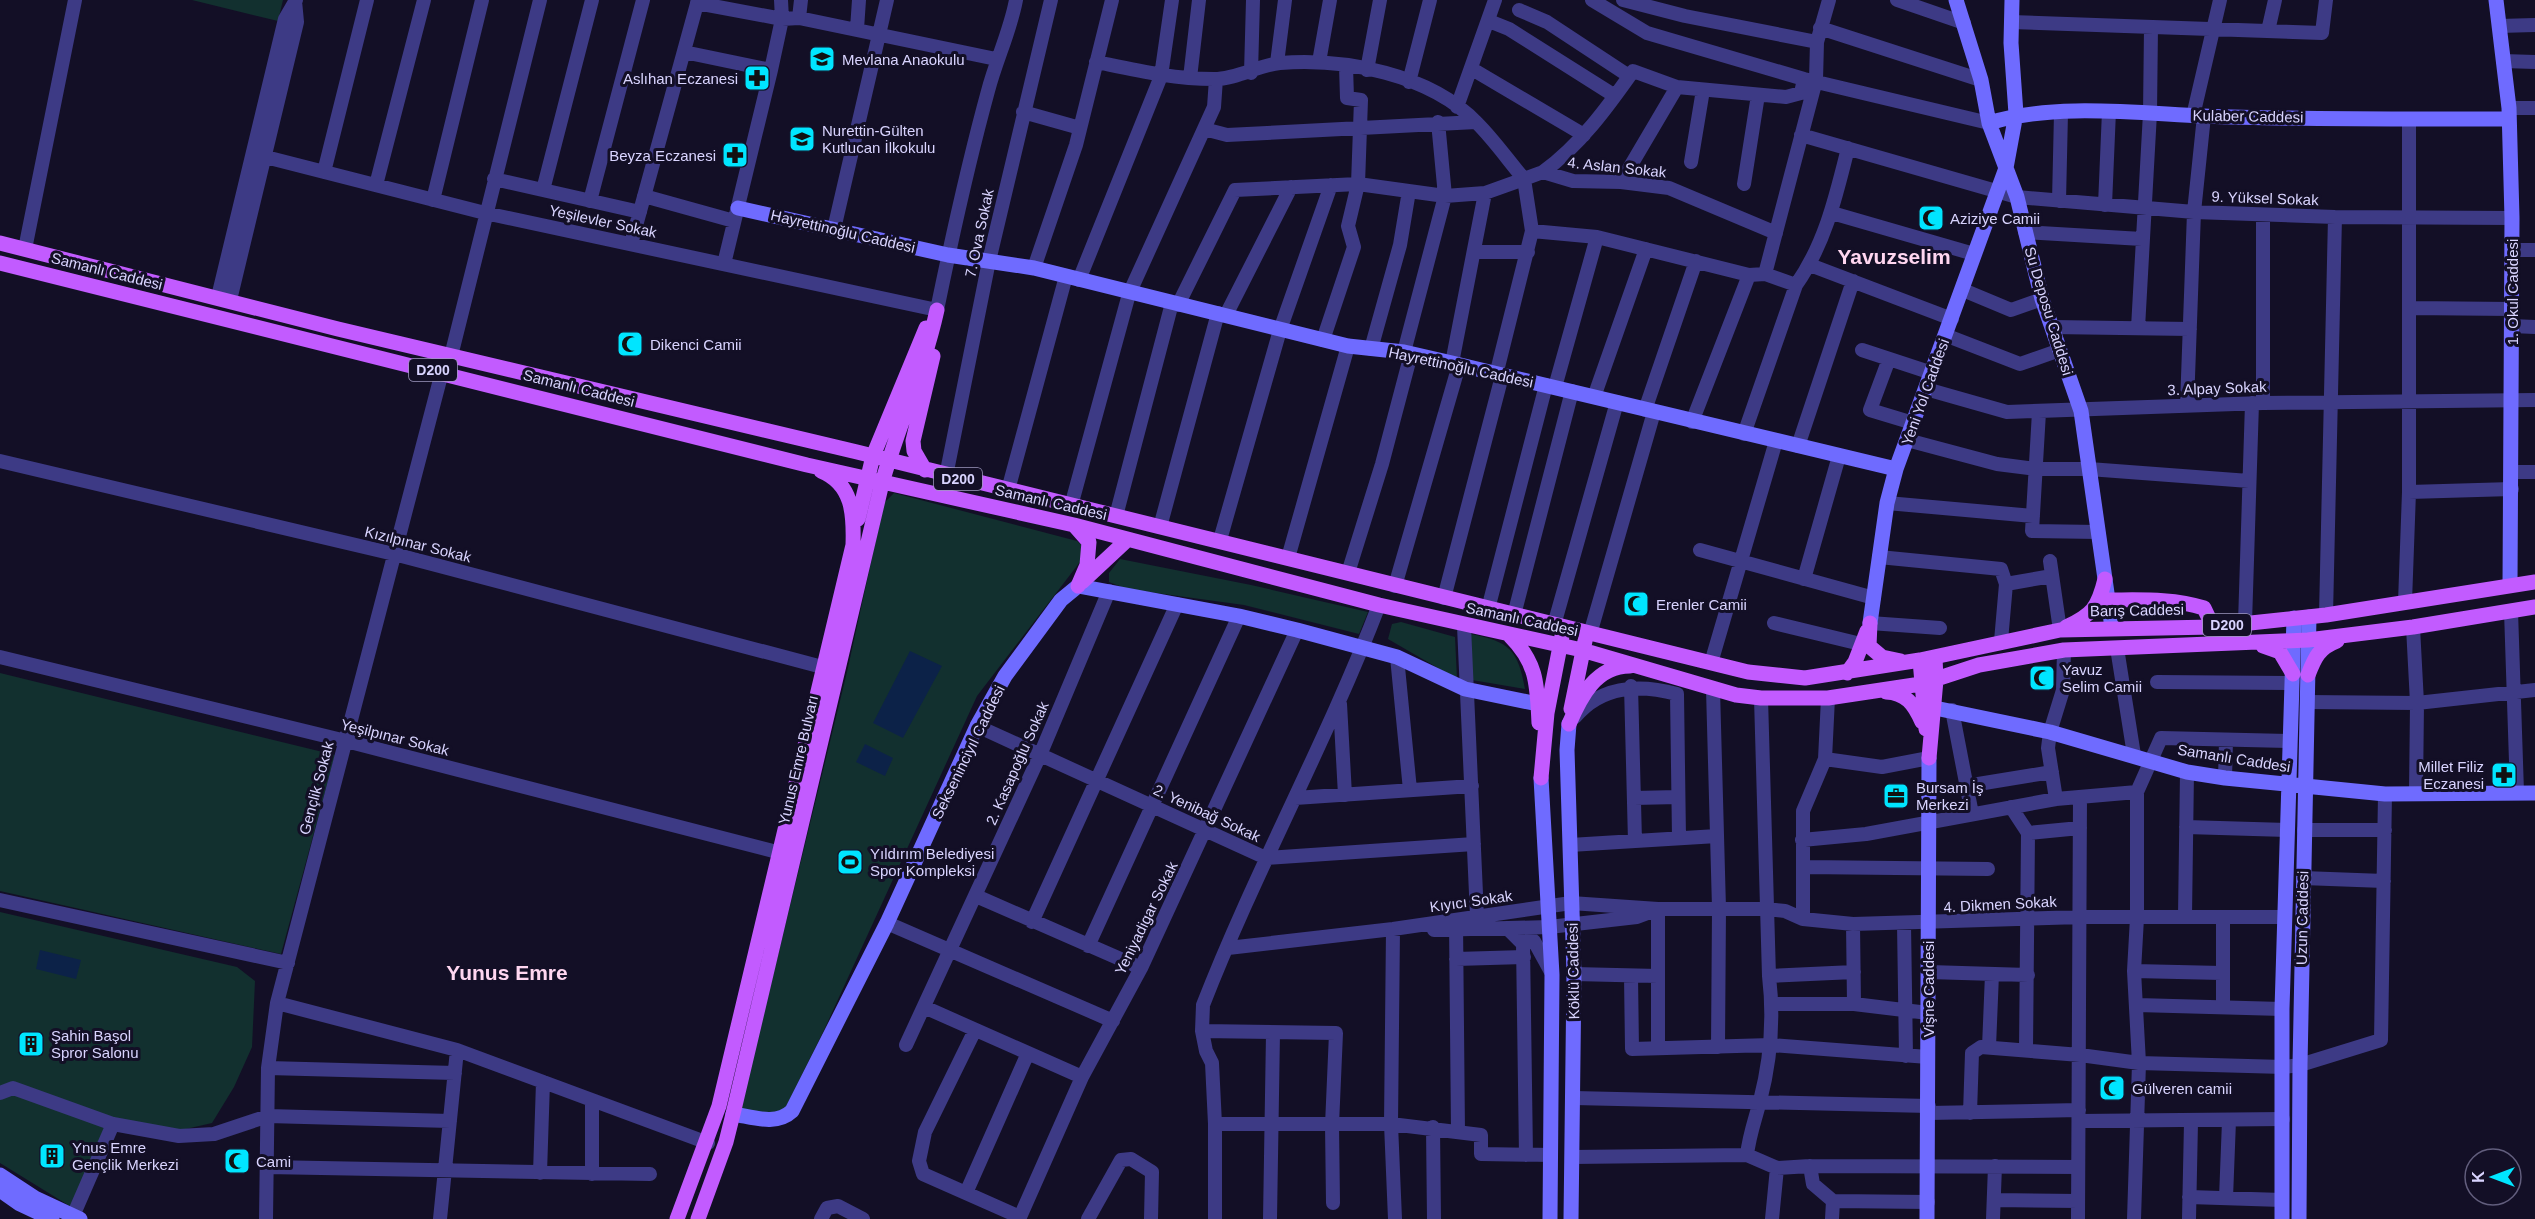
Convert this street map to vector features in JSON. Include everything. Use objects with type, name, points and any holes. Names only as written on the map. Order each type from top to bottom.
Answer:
[{"type":"main road","name":"Su Deposu Caddesi","points":[[1956,0],[1981,81],[1989,123],[2017,197],[2042,299],[2081,411],[2112,628]]},
{"type":"main road","name":"Yeni Yol Caddesi","points":[[1870,623],[1887,503],[1896,469],[2006,168],[2016,114],[2012,0]]},
{"type":"main road","name":"1. Okul Caddesi","points":[[2496,0],[2509,114],[2512,218],[2513,400],[2510,585]]},
{"type":"main road","name":"Kulaber Caddesi","points":[[1989,123],[2016,114],[2109,111],[2199,116],[2409,119],[2509,114]]},
{"type":"main road","name":"Hayrettinoğlu Caddesi","points":[[736,214],[834,229],[948,255],[1034,268],[1129,294],[1222,314],[1347,346],[1407,353],[1896,469]]},
{"type":"main road","name":"Samanlı Caddesi","points":[[0,243],[451,356],[1220,540],[1395,586],[1710,663],[1779,676],[1806,678],[1920,660]]},
{"type":"main road","name":"Samanlı Caddesi","points":[[0,263],[807,465],[1074,525],[1379,606],[1582,650],[1713,689],[1761,698],[1828,698],[1921,684]]},
{"type":"main road","points":[[853,545],[873,456],[922,335],[935,317]]},
{"type":"main road","points":[[925,470],[914,451],[913,441],[932,365],[935,317]]},
{"type":"main road","name":"Yunus Emre Bulvarı","points":[[698,1219],[718,1165],[733,1114],[882,483],[927,353],[935,317]]},
{"type":"main road","name":"Yunus Emre Bulvarı","points":[[677,1219],[708,1143],[725,1085],[826,668],[853,545],[854,518],[846,491],[828,474],[807,465]]},
{"type":"main road","points":[[1074,525],[1089,542],[1087,565],[1078,586]]},
{"type":"main road","points":[[1078,586],[1127,540]]},
{"type":"main road","points":[[2060,630],[2092,612],[2098,605],[2105,579]]},
{"type":"main road","name":"Barış Caddesi","points":[[1920,660],[2001,640],[2060,630],[2212,627],[2326,615],[2535,582]]},
{"type":"main road","points":[[1078,586],[1239,616],[1297,630],[1396,657],[1465,689],[1538,704]]},
{"type":"main road","name":"Sekseninciyıl Caddesi","points":[[733,1114],[774,1120],[783,1119],[792,1111],[887,923],[977,726],[1019,657],[1061,600],[1078,586]]},
{"type":"main road","points":[[2108,600],[2153,600],[2194,605],[2205,608],[2212,627]]},
{"type":"main road","name":"D200","points":[[1921,684],[1979,665],[2064,650],[2302,641],[2413,627],[2535,607]]},
{"type":"main road","name":"Uzun Caddesi","points":[[2282,1219],[2284,1067],[2282,1009],[2288,785],[2290,741],[2302,641],[2302,617]]},
{"type":"main road","points":[[1847,673],[1865,646],[1870,623]]},
{"type":"main road","points":[[1541,778],[1547,712],[1560,646],[1559,626]]},
{"type":"main road","points":[[2112,628],[2117,648]]},
{"type":"main road","points":[[1569,723],[1582,650],[1588,633]]},
{"type":"main road","points":[[1510,636],[1531,661],[1536,678],[1541,778]]},
{"type":"main road","points":[[2254,644],[2280,652],[2298,677],[2324,646],[2350,636]]},
{"type":"main road","points":[[1865,646],[1882,657],[1920,660],[1936,680],[1929,758]]},
{"type":"main road","points":[[1920,660],[1929,758]]},
{"type":"main road","points":[[1935,708],[1951,679],[1979,665]]},
{"type":"main road","points":[[1569,723],[1579,700],[1597,677],[1609,671],[1635,666]]},
{"type":"main road","name":"Uzun Caddesi","points":[[2298,677],[2307,702],[2299,1219]]},
{"type":"main road","points":[[1865,691],[1904,696],[1917,711],[1926,733]]},
{"type":"main road","name":"Samanlı Caddesi","points":[[1935,708],[2050,732],[2187,772],[2225,778],[2385,794],[2535,793]]},
{"type":"main road","name":"Köklü Caddesi","points":[[1569,723],[1567,750],[1574,974],[1571,1219]]},
{"type":"main road","name":"Vişne Caddesi","points":[[1927,1219],[1929,758]]},
{"type":"main road","name":"Köklü Caddesi","points":[[1541,778],[1552,975],[1550,1219]]},
{"type":"main road","points":[[0,1174],[35,1197],[76,1218]]},
{"type":"main road","points":[[0,1190],[43,1217]]},
{"type":"street","points":[[25,249],[75,0]]},
{"type":"street","points":[[324,172],[367,0]]},
{"type":"street","points":[[376,185],[424,0]]},
{"type":"street","points":[[433,200],[482,0]]},
{"type":"street","points":[[451,356],[540,0]]},
{"type":"street","points":[[543,190],[592,0]]},
{"type":"street","points":[[590,201],[643,0]]},
{"type":"street","points":[[724,264],[771,70],[782,19],[782,0]]},
{"type":"street","points":[[799,18],[801,0]]},
{"type":"street","points":[[857,29],[859,0]]},
{"type":"street","points":[[834,229],[887,0]]},
{"type":"street","points":[[935,317],[996,59],[1012,23],[1016,0]]},
{"type":"street","name":"7. Ova Sokak","points":[[946,476],[989,261],[1051,0]]},
{"type":"street","points":[[1034,268],[1080,128],[1112,0]]},
{"type":"street","points":[[1008,490],[1073,278],[1161,76],[1172,0]]},
{"type":"street","points":[[1190,78],[1199,0]]},
{"type":"street","points":[[1251,73],[1253,0]]},
{"type":"street","points":[[1277,63],[1285,0]]},
{"type":"street","points":[[1319,62],[1330,0]]},
{"type":"street","points":[[1367,70],[1380,0]]},
{"type":"street","points":[[1409,82],[1430,0]]},
{"type":"street","points":[[1457,107],[1495,0]]},
{"type":"street","points":[[1592,0],[1647,33],[1810,79],[1989,123]]},
{"type":"street","points":[[1623,0],[1685,16],[1817,42]]},
{"type":"street","points":[[1766,274],[1801,135],[1817,42],[1829,0]]},
{"type":"street","points":[[1897,0],[1964,23]]},
{"type":"street","points":[[2187,405],[2199,116],[2220,0]]},
{"type":"street","points":[[2268,31],[2275,0]]},
{"type":"street","points":[[2011,22],[2322,33],[2326,0]]},
{"type":"street","points":[[224,299],[260,156],[285,19],[296,1]]},
{"type":"street","points":[[631,244],[698,2],[782,19],[799,18],[857,29],[996,59]]},
{"type":"street","points":[[1509,29],[1521,5],[1631,73],[1677,87],[1786,97],[1801,93],[1810,79]]},
{"type":"street","points":[[1489,21],[1509,29],[1615,96]]},
{"type":"street","points":[[2499,26],[2535,25]]},
{"type":"street","points":[[2138,328],[2150,113],[2151,27]]},
{"type":"street","points":[[1820,28],[1981,81]]},
{"type":"street","points":[[684,52],[771,70]]},
{"type":"street","points":[[2503,61],[2535,62]]},
{"type":"street","points":[[1096,62],[1161,76],[1216,79],[1251,73],[1277,63],[1319,62],[1367,70],[1409,82],[1436,93],[1457,107],[1476,122],[1524,179],[1532,231],[1528,252],[1444,598]]},
{"type":"street","points":[[1323,340],[1354,247],[1348,226],[1358,184],[1362,100],[1347,98],[1346,66]]},
{"type":"street","points":[[1472,69],[1584,135]]},
{"type":"street","points":[[1116,516],[1175,304],[1235,189],[1358,184],[1445,196],[1485,193],[1543,172],[1563,157],[1584,135],[1631,73]]},
{"type":"street","points":[[1071,506],[1129,294],[1214,107],[1216,79]]},
{"type":"street","points":[[1621,182],[1677,87]]},
{"type":"street","points":[[1691,162],[1703,90]]},
{"type":"street","points":[[1744,184],[1758,95]]},
{"type":"street","points":[[2509,114],[2535,108]]},
{"type":"street","points":[[2105,206],[2109,111]]},
{"type":"street","points":[[1023,112],[1080,128]]},
{"type":"street","points":[[2059,201],[2061,113]]},
{"type":"street","points":[[2404,602],[2409,492],[2409,119]]},
{"type":"street","points":[[1348,573],[1382,464],[1445,196],[1438,122]]},
{"type":"street","points":[[1204,129],[1227,135],[1438,122],[1476,122]]},
{"type":"street","name":"9. Yüksel Sokak","points":[[1801,135],[2017,197],[2105,206],[2263,215],[2512,218]]},
{"type":"street","points":[[1744,434],[1797,285],[1810,265],[1832,213],[1848,148]]},
{"type":"street","name":"Yeşilevler Sokak","points":[[260,156],[485,213],[724,264],[935,317]]},
{"type":"street","name":"4. Aslan Sokak","points":[[1543,172],[1573,181],[1621,182],[1669,188],[1776,233]]},
{"type":"street","points":[[494,179],[640,212]]},
{"type":"street","points":[[1220,540],[1280,330],[1331,185]]},
{"type":"street","points":[[1160,527],[1222,314],[1291,187]]},
{"type":"street","points":[[1371,349],[1400,245],[1409,191]]},
{"type":"street","points":[[1395,586],[1455,364],[1485,193]]},
{"type":"street","points":[[644,196],[736,214]]},
{"type":"street","points":[[1832,213],[1974,254]]},
{"type":"street","points":[[2246,623],[2249,481],[2257,403],[2263,215]]},
{"type":"street","points":[[2326,615],[2335,217]]},
{"type":"street","points":[[1532,231],[1597,237],[1749,275],[1766,274],[1797,285]]},
{"type":"street","points":[[2025,232],[2142,239]]},
{"type":"street","points":[[1488,609],[1550,386],[1597,237]]},
{"type":"street","points":[[1594,397],[1646,249]]},
{"type":"street","points":[[2512,250],[2535,250]]},
{"type":"street","points":[[1475,252],[1528,252]]},
{"type":"street","points":[[1588,633],[1649,411],[1696,261]]},
{"type":"street","points":[[1810,265],[1952,319]]},
{"type":"street","points":[[1692,422],[1749,275]]},
{"type":"street","points":[[1798,446],[1853,281]]},
{"type":"street","points":[[1963,290],[2011,310],[2042,299]]},
{"type":"street","points":[[2409,308],[2512,309]]},
{"type":"street","points":[[2512,326],[2535,327]]},
{"type":"street","points":[[2052,327],[2190,328]]},
{"type":"street","points":[[1945,335],[2020,364],[2060,350]]},
{"type":"street","points":[[1288,558],[1347,346]]},
{"type":"street","points":[[1862,350],[1932,373]]},
{"type":"street","points":[[1889,359],[1870,410],[1913,423]]},
{"type":"street","name":"Gençlik Sokak","points":[[266,1219],[268,1068],[278,1003],[442,372]]},
{"type":"street","name":"3. Alpay Sokak","points":[[1926,389],[2007,412],[2257,403],[2535,400]]},
{"type":"street","points":[[1514,615],[1572,391]]},
{"type":"street","points":[[1559,626],[1617,402]]},
{"type":"street","points":[[2039,411],[2032,531],[2098,532]]},
{"type":"street","points":[[1906,440],[1996,464],[2036,469],[2089,469],[2249,481]]},
{"type":"street","points":[[1710,663],[1776,441]]},
{"type":"street","points":[[1804,579],[1839,456]]},
{"type":"street","name":"Kızılpınar Sokak","points":[[0,461],[394,554],[826,668]]},
{"type":"street","points":[[2512,472],[2535,472]]},
{"type":"street","points":[[2409,492],[2512,489]]},
{"type":"street","points":[[1887,503],[2033,516]]},
{"type":"street","points":[[1700,550],[1741,559],[1874,598]]},
{"type":"street","points":[[1879,557],[2001,569],[2006,584],[2001,640]]},
{"type":"street","points":[[2050,561],[2060,630]]},
{"type":"street","points":[[2006,584],[2052,576]]},
{"type":"street","name":"2. Kasapoğlu Sokak","points":[[906,1045],[952,950],[1040,755],[1109,591]]},
{"type":"street","points":[[1032,922],[1177,604]]},
{"type":"street","points":[[1215,1219],[1215,1124],[1212,1063],[1206,1051],[1202,1031],[1203,1005],[1266,858],[1340,702],[1379,606]]},
{"type":"street","points":[[2511,611],[2517,792]]},
{"type":"street","points":[[1088,946],[1239,616]]},
{"type":"street","points":[[1774,623],[1865,646]]},
{"type":"street","points":[[1870,623],[1940,628]]},
{"type":"street","points":[[1464,626],[1465,689],[1472,786],[1477,915]]},
{"type":"street","points":[[2413,627],[2417,703],[2416,792]]},
{"type":"street","name":"Yeniyadigar Sokak","points":[[966,1193],[1020,1217],[1082,1077],[1141,968],[1297,630]]},
{"type":"street","points":[[2117,648],[2134,756]]},
{"type":"street","points":[[2056,799],[2048,748],[2050,732],[2063,690],[2064,650]]},
{"type":"street","name":"Yeşilpınar Sokak","points":[[0,657],[346,741],[781,853]]},
{"type":"street","points":[[1396,657],[1410,790]]},
{"type":"street","points":[[2157,682],[2298,677]]},
{"type":"street","points":[[1569,723],[1583,707],[1612,691],[1631,686],[1654,688],[1677,694],[1679,838]]},
{"type":"street","points":[[1631,686],[1635,841]]},
{"type":"street","points":[[1713,689],[1719,908],[1718,1047]]},
{"type":"street","points":[[2307,702],[2417,703],[2535,690]]},
{"type":"street","points":[[1747,1155],[1749,1134],[1760,1101],[1771,1045],[1772,1004],[1768,975],[1761,698]]},
{"type":"street","points":[[1803,919],[1803,811],[1825,759],[1828,698]]},
{"type":"street","points":[[1340,702],[1345,795]]},
{"type":"street","points":[[1952,710],[1972,814]]},
{"type":"street","name":"2. Yenibağ Sokak","points":[[977,726],[1266,858],[1474,844]]},
{"type":"street","points":[[2134,1219],[2139,1063],[2138,1005],[2134,971],[2137,918],[2137,792],[2161,738],[2290,741]]},
{"type":"street","points":[[2225,778],[2226,741]]},
{"type":"street","points":[[1825,759],[1882,767],[1929,758]]},
{"type":"street","points":[[1966,786],[2052,772]]},
{"type":"street","points":[[2185,916],[2187,772]]},
{"type":"street","points":[[1295,798],[1472,786]]},
{"type":"street","points":[[1802,840],[1866,834],[2056,799],[2137,792]]},
{"type":"street","points":[[1970,1113],[1972,1053],[1981,1047],[2080,1054],[2139,1063],[2284,1067],[2300,1065],[2381,1040],[2385,794]]},
{"type":"street","points":[[1634,798],[1678,797]]},
{"type":"street","points":[[2078,1219],[2080,797]]},
{"type":"street","points":[[2011,807],[2028,833],[2026,1050]]},
{"type":"street","points":[[2186,827],[2287,830]]},
{"type":"street","points":[[2028,833],[2080,828]]},
{"type":"street","points":[[2304,830],[2385,830]]},
{"type":"street","points":[[1570,845],[1717,836]]},
{"type":"street","points":[[1804,867],[1988,869]]},
{"type":"street","points":[[2303,878],[2384,881]]},
{"type":"street","points":[[976,896],[1141,968]]},
{"type":"street","points":[[0,900],[288,963]]},
{"type":"street","name":"Kıyıcı Sokak","points":[[1228,948],[1393,929],[1456,925],[1477,915],[1571,903],[1658,909],[1719,908]]},
{"type":"street","name":"4. Dikmen Sokak","points":[[1719,908],[1785,911],[1803,919],[1853,924],[1929,924],[2081,917],[2284,917]]},
{"type":"street","points":[[1458,1132],[1456,925],[1508,929],[1549,927],[1637,917],[1658,909],[1658,1048]]},
{"type":"street","points":[[2223,918],[2223,1007]]},
{"type":"street","points":[[887,923],[1113,1021]]},
{"type":"street","points":[[1853,924],[1854,1004]]},
{"type":"street","points":[[1904,924],[1906,1056]]},
{"type":"street","points":[[1393,929],[1390,1124],[1395,1219]]},
{"type":"street","points":[[1508,929],[1523,944],[1526,1155]]},
{"type":"street","points":[[1508,929],[1521,933],[1534,941],[1552,975]]},
{"type":"street","points":[[1456,959],[1524,957]]},
{"type":"street","points":[[2134,971],[2223,973]]},
{"type":"street","points":[[1768,975],[1854,972]]},
{"type":"street","points":[[1929,972],[2028,975]]},
{"type":"street","points":[[1574,974],[1658,976]]},
{"type":"street","points":[[1989,1047],[1992,974]]},
{"type":"street","points":[[1631,976],[1632,1049],[1771,1045],[1928,1057]]},
{"type":"street","points":[[278,1003],[457,1050],[708,1143]]},
{"type":"street","points":[[1772,1004],[1854,1004],[1928,1013]]},
{"type":"street","points":[[2138,1005],[2282,1009]]},
{"type":"street","points":[[924,1007],[1082,1077]]},
{"type":"street","points":[[1631,1008],[1658,1008]]},
{"type":"street","points":[[975,1030],[925,1132],[919,1161],[923,1174],[966,1193],[1028,1053]]},
{"type":"street","points":[[1202,1031],[1336,1033],[1332,1125],[1333,1203]]},
{"type":"street","points":[[1270,1219],[1273,1033]]},
{"type":"street","points":[[440,1219],[457,1050]]},
{"type":"street","points":[[268,1068],[455,1073]]},
{"type":"street","points":[[540,1173],[543,1082]]},
{"type":"street","points":[[0,1094],[13,1088],[113,1124],[179,1136],[214,1134],[268,1116],[450,1121]]},
{"type":"street","points":[[1574,1098],[1760,1101],[1970,1113],[2079,1116],[2137,1121],[2283,1119]]},
{"type":"street","points":[[592,1101],[592,1174]]},
{"type":"street","points":[[2226,1198],[2229,1121]]},
{"type":"street","points":[[2189,1219],[2190,1122]]},
{"type":"street","points":[[76,1218],[113,1124]]},
{"type":"street","points":[[1215,1124],[1390,1124],[1433,1127],[1480,1135],[1481,1154],[1551,1155]]},
{"type":"street","points":[[1433,1127],[1434,1219]]},
{"type":"street","points":[[1572,1157],[1747,1155],[1777,1168],[1810,1166],[2078,1167]]},
{"type":"street","points":[[1088,1219],[1121,1160],[1131,1159],[1152,1172],[1151,1219]]},
{"type":"street","points":[[1810,1166],[1813,1184],[1833,1201],[1928,1202]]},
{"type":"street","points":[[1993,1219],[1995,1166]]},
{"type":"street","points":[[267,1167],[650,1174]]},
{"type":"street","points":[[1772,1219],[1777,1168]]},
{"type":"street","points":[[2189,1197],[2282,1200]]},
{"type":"street","points":[[1994,1200],[2078,1201]]},
{"type":"street","points":[[1832,1219],[1833,1201]]},
{"type":"street","points":[[820,1219],[827,1208],[838,1206],[863,1219]]},
{"type":"green space","points":[[192,0],[283,0],[278,21]]},
{"type":"green space","name":"Yıldırım Belediyesi Spor Kompleksi","points":[[894,493],[1077,541],[1085,548],[1083,558],[977,696],[824,1030],[782,1115],[740,1111],[847,672],[884,503]]},
{"type":"green space","points":[[1120,559],[1251,585],[1368,612],[1359,634],[1244,605],[1127,589],[1109,582],[1109,573]]},
{"type":"green space","points":[[1401,622],[1455,637],[1457,679],[1388,639],[1392,624]]},
{"type":"green space","points":[[1471,634],[1494,640],[1510,650],[1519,665],[1525,689],[1472,680]]},
{"type":"green space","points":[[0,673],[335,755],[281,954],[0,891]]},
{"type":"green space","points":[[0,912],[237,967],[255,981],[252,1047],[234,1087],[212,1123],[177,1131],[109,1127],[73,1208],[0,1163]]},
{"type":"water","points":[[910,651],[942,666],[903,738],[873,723]]},
{"type":"water","points":[[865,744],[893,758],[885,776],[856,762]]},
{"type":"water","points":[[40,950],[81,960],[76,979],[36,969]]},
{"type":"place","name":"Mevlana Anaokulu","points":[[822,59]]},
{"type":"place","name":"Aslıhan Eczanesi","points":[[757,78]]},
{"type":"place","name":"Nurettin-Gülten Kutlucan İlkokulu","points":[[802,139]]},
{"type":"place","name":"Beyza Eczanesi","points":[[735,155]]},
{"type":"place","name":"Aziziye Camii","points":[[1931,218]]},
{"type":"place","name":"Dikenci Camii","points":[[630,344]]},
{"type":"place","name":"Erenler Camii","points":[[1636,604]]},
{"type":"place","name":"Yavuz Selim Camii","points":[[2042,678]]},
{"type":"place","name":"Millet Filiz Eczanesi","points":[[2504,775]]},
{"type":"place","name":"Bursam İş Merkezi","points":[[1896,796]]},
{"type":"place","name":"Yıldırım Belediyesi Spor Kompleksi","points":[[850,862]]},
{"type":"place","name":"Şahin Başol Spror Salonu","points":[[31,1044]]},
{"type":"place","name":"Gülveren camii","points":[[2112,1088]]},
{"type":"place","name":"Ynus Emre Gençlik Merkezi","points":[[52,1156]]},
{"type":"place","name":"Cami","points":[[237,1161]]},
{"type":"district","name":"Yavuzselim","points":[[1894,256]]},
{"type":"district","name":"Yunus Emre","points":[[507,972]]}]
